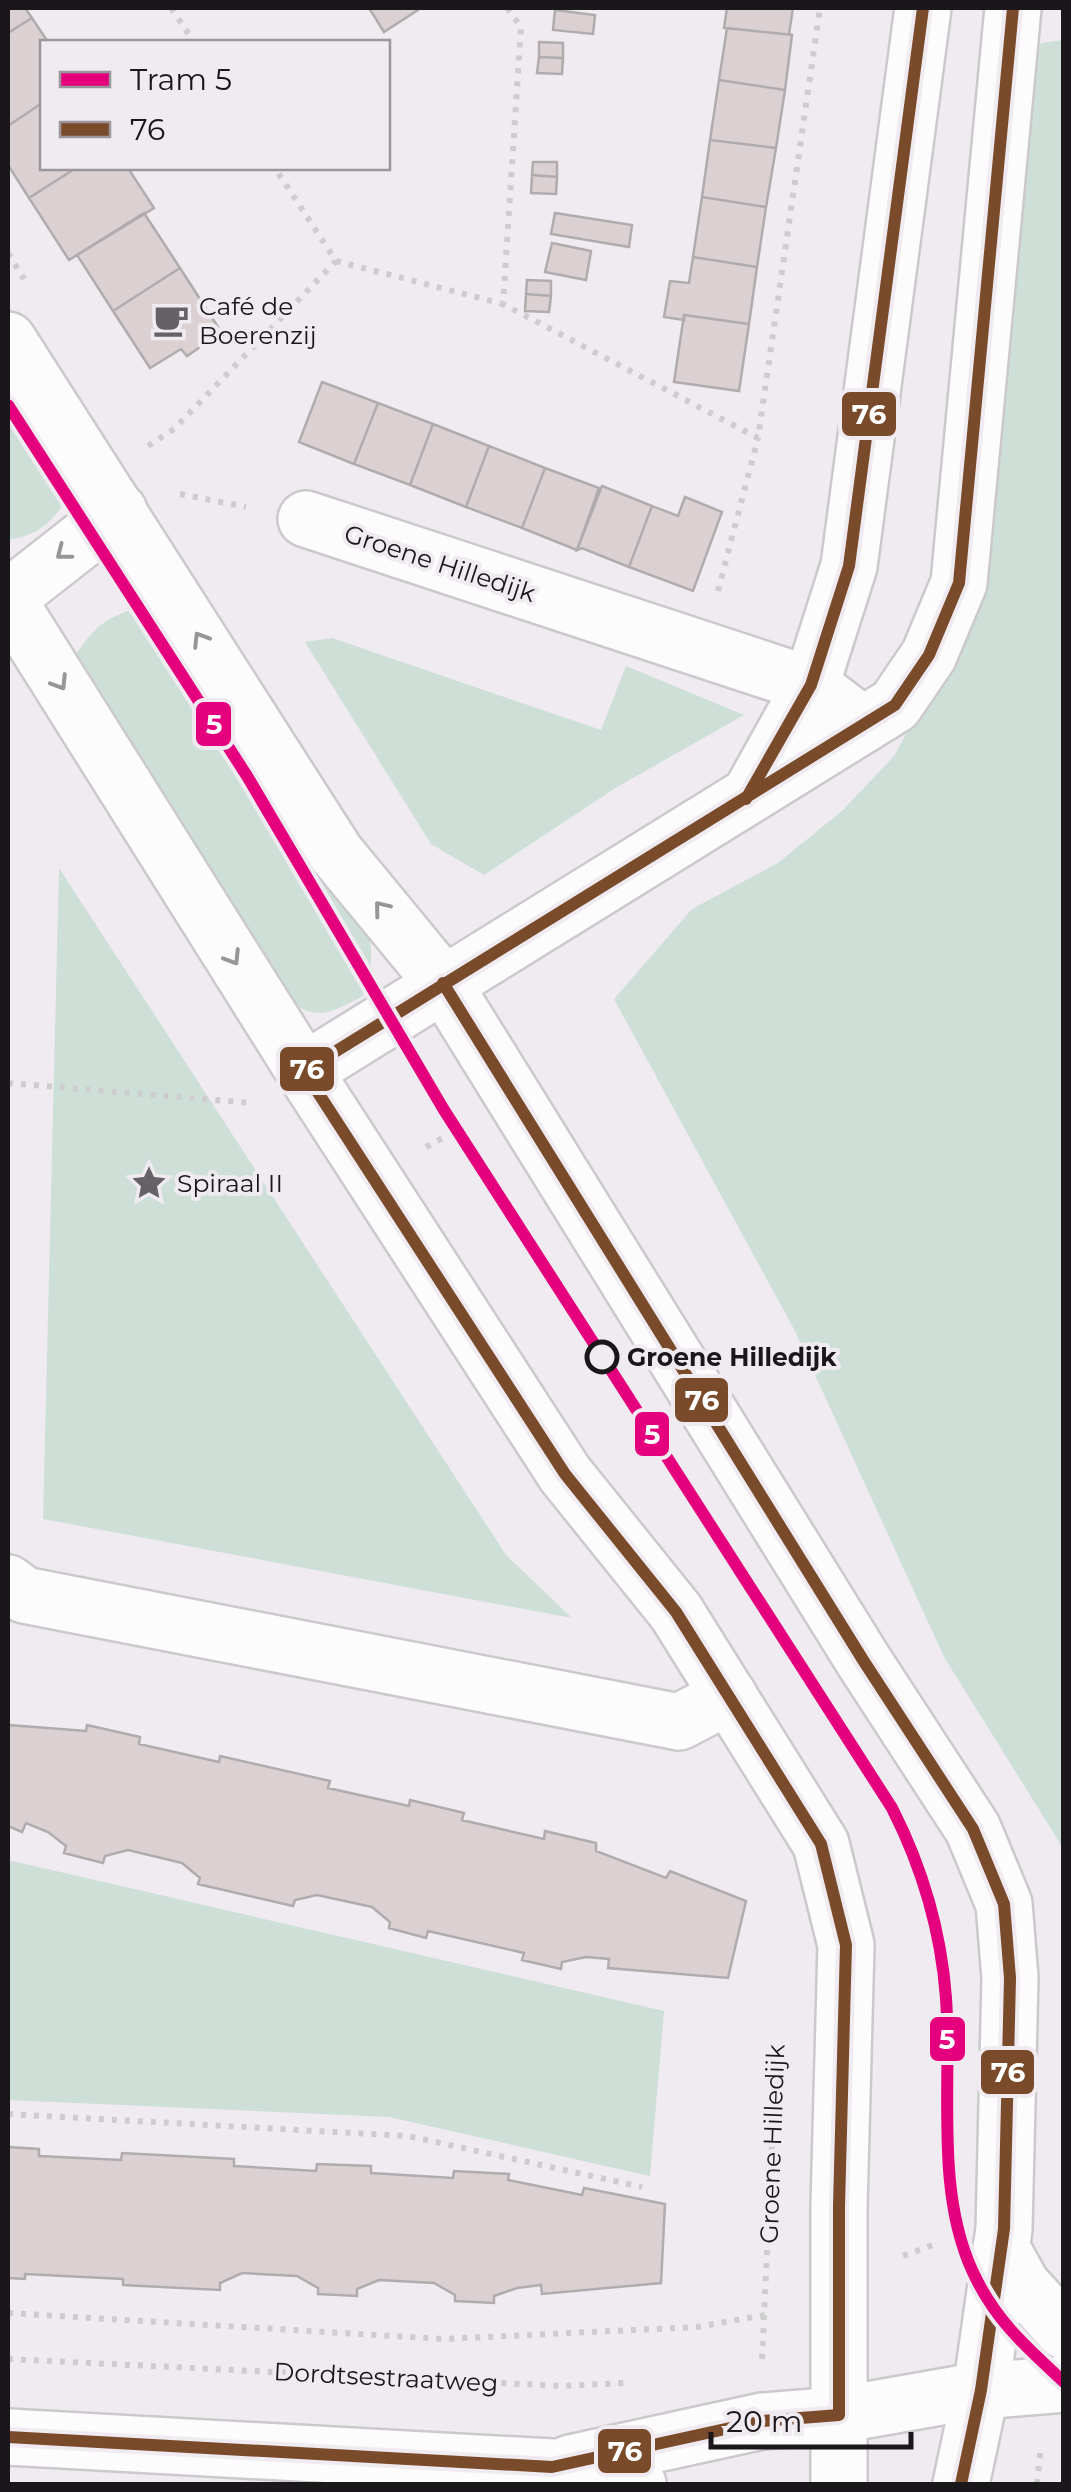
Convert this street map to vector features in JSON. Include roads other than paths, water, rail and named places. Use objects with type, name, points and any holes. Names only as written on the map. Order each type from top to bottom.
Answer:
[{"type":"street","points":[[748,798],[811,686],[849,566],[923,8]]},
{"type":"street","points":[[304,1071],[895,705],[929,655],[959,583],[1013,8]]},
{"type":"street","points":[[8,340],[336,852],[443,983],[863,1660],[973,1830],[1004,1904],[1010,1978],[1001,2246],[981,2390],[961,2484]]},
{"type":"street","points":[[120,511],[8,599],[304,1071],[565,1474],[676,1612],[821,1844],[846,1945],[839,2221],[839,2484]]},
{"type":"street","name":"Groene Hilledijk","points":[[306,519],[811,686],[864,725]]},
{"type":"street","points":[[8,1583],[24,1594],[679,1722],[729,1696]]},
{"type":"street","points":[[1001,2246],[1022,2285],[1064,2331]]},
{"type":"street","points":[[552,2467],[762,2421],[840,2415],[981,2390],[1064,2384]]},
{"type":"street","points":[[8,2437],[552,2467],[638,2484]]},
{"type":"tram line","name":"5","points":[[8,405],[247,776],[444,1110],[892,1808],[921,1877],[940,1948],[946,1998],[949,2171],[961,2239],[972,2270],[1000,2317],[1064,2382]]},
{"type":"place","name":"Café de Boerenzij","points":[[171,320]]},
{"type":"place","name":"Spiraal II","points":[[149,1183]]},
{"type":"place","name":"Groene Hilledijk","points":[[602,1357]]}]
